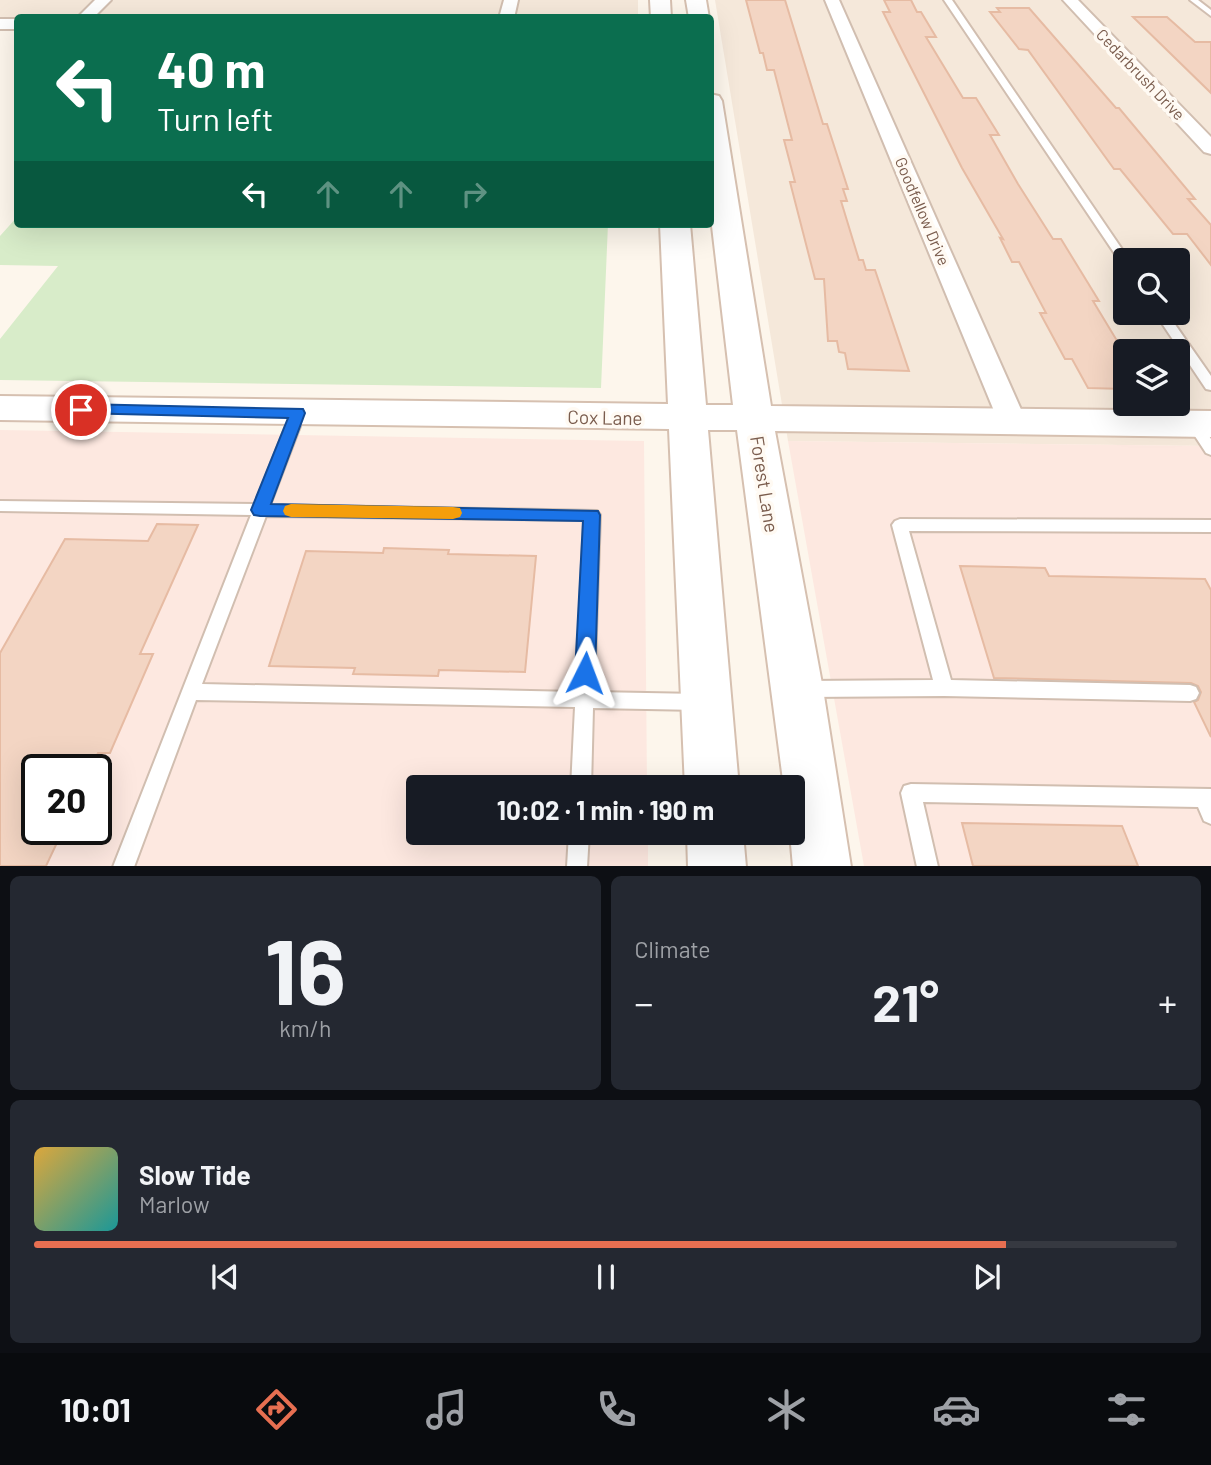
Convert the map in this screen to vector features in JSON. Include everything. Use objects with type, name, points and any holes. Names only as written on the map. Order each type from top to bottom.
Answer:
[{"type":"main road","name":"Forest Lane","points":[[714,130],[754,419],[798,689],[822,866]]},
{"type":"main road","points":[[675,228],[711,775]]},
{"type":"main road","name":"Cox Lane","points":[[0,408],[1013,423],[1205,433]]},
{"type":"main road","points":[[716,845],[717,866]]},
{"type":"street","points":[[88,14],[104,0]]},
{"type":"street","name":"Goodfellow Drive","points":[[832,0],[1013,423]]},
{"type":"street","name":"Cedarbrush Drive","points":[[1070,0],[1211,148]]},
{"type":"lane","points":[[948,0],[1116,248]]},
{"type":"lane","points":[[1194,0],[1211,14]]},
{"type":"lane","points":[[1169,325],[1211,386]]},
{"type":"lane","points":[[123,866],[298,413]]},
{"type":"lane","points":[[0,506],[592,515],[581,775]]},
{"type":"lane","points":[[944,688],[900,525],[1211,526]]},
{"type":"lane","points":[[798,689],[944,688],[1190,693]]},
{"type":"lane","points":[[190,692],[707,702]]},
{"type":"lane","points":[[928,866],[912,793],[1208,803]]},
{"type":"lane","points":[[577,866],[578,845]]},
{"type":"shaded area","points":[[0,0],[638,0],[638,14],[14,14],[14,31],[0,31]]},
{"type":"shaded area","points":[[715,0],[1211,0],[1211,446],[788,441]]},
{"type":"shaded area","points":[[0,430],[644,441],[647,775],[406,775],[406,845],[648,845],[648,866],[0,866]]},
{"type":"shaded area","points":[[788,441],[1211,446],[1211,866],[864,866]]},
{"type":"green space","points":[[14,220],[14,228],[608,228],[601,388],[0,380],[0,339],[58,266],[0,265],[0,236]]},
{"type":"building","points":[[746,0],[785,0],[823,124],[827,124],[848,189],[843,189],[847,201],[841,201],[859,260],[863,260],[866,270],[875,270],[909,371],[848,369],[845,353],[839,352],[837,341],[828,341],[824,279],[815,279],[790,182],[795,182],[784,140],[792,140],[774,70],[767,70],[763,53],[760,53]]},
{"type":"building","points":[[884,0],[911,0],[917,12],[921,12],[936,37],[926,37],[963,98],[976,98],[999,135],[990,135],[1018,184],[1053,239],[1061,239],[1099,301],[1093,301],[1116,339],[1113,339],[1113,389],[1088,388],[1072,359],[1065,359],[1040,313],[1046,313],[1019,262],[1012,262],[1000,238],[1003,239],[962,168],[883,12],[890,12]]},
{"type":"building","points":[[997,8],[1029,8],[1116,108],[1119,108],[1195,199],[1188,199],[1211,225],[1211,265],[1187,234],[1173,234],[1120,169],[1114,169],[1028,50],[1019,49],[990,12],[1000,12]]},
{"type":"building","points":[[1133,17],[1167,17],[1195,42],[1211,42],[1211,93]]},
{"type":"building","points":[[157,524],[198,525],[140,654],[153,654],[110,753],[21,754],[21,845],[56,845],[46,866],[0,866],[0,653],[65,539],[148,541]]},
{"type":"building","points":[[384,548],[449,550],[448,554],[536,556],[525,672],[439,670],[438,676],[353,674],[355,668],[269,666],[306,551],[383,553]]},
{"type":"building","points":[[960,566],[1045,568],[1049,576],[1205,579],[1211,590],[1211,737],[1194,702],[1198,700],[1201,692],[1198,686],[1191,683],[994,678]]},
{"type":"building","points":[[962,823],[1122,826],[1138,866],[973,866]]},
{"type":"slow traffic","points":[[291,511],[453,513]]},
{"type":"route","points":[[81,410],[298,413],[260,510],[592,515],[585,673]]}]
